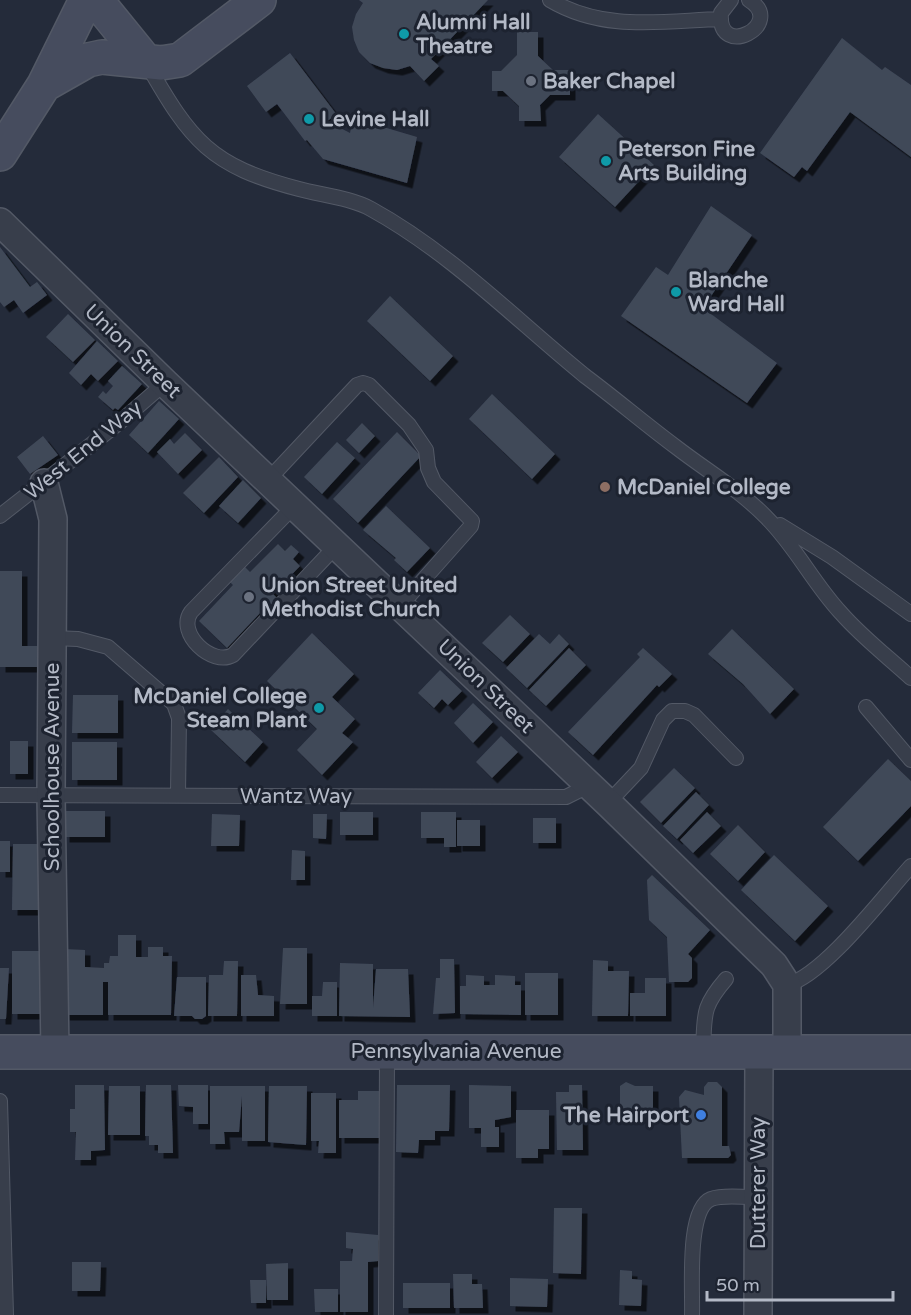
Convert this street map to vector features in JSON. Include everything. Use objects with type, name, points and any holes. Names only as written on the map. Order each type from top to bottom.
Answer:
[{"type":"main road","points":[[0,153],[44,85],[86,0]]},
{"type":"main road","points":[[96,0],[144,59]]},
{"type":"main road","points":[[44,85],[88,60],[109,57],[144,59],[161,63],[180,60],[259,0]]},
{"type":"main road","name":"Pennsylvania Avenue","points":[[0,1052],[911,1052]]},
{"type":"street","name":"Union Street","points":[[0,222],[165,383],[269,478],[599,794],[774,965],[787,985]]},
{"type":"street","name":"Schoolhouse Avenue","points":[[44,483],[53,519],[51,795],[55,1052]]},
{"type":"street","points":[[773,1051],[787,985]]},
{"type":"street","name":"Dutterer Way","points":[[758,1315],[758,1197],[773,1051]]},
{"type":"lane","points":[[550,0],[581,16],[608,22],[721,19]]},
{"type":"lane","points":[[731,0],[724,6],[722,25],[730,34],[741,37],[753,32],[759,21],[760,15],[750,0]]},
{"type":"lane","points":[[144,59],[187,129],[219,158],[236,169],[277,184],[368,207],[397,224],[462,271],[576,368],[676,448],[742,495],[787,539],[810,576],[841,614],[911,678]]},
{"type":"lane","name":"West End Way","points":[[0,516],[44,483],[165,383]]},
{"type":"lane","points":[[269,478],[357,385],[363,383],[369,385],[409,425],[426,450],[434,482],[472,521],[471,526],[401,605]]},
{"type":"lane","points":[[296,504],[191,612],[186,627],[197,642],[214,657],[223,659],[233,655],[338,544]]},
{"type":"lane","points":[[766,516],[832,556],[911,614]]},
{"type":"lane","points":[[52,638],[78,639],[108,647],[174,704],[180,718],[178,795]]},
{"type":"lane","points":[[866,708],[911,760]]},
{"type":"lane","points":[[599,794],[641,768],[663,720],[672,711],[685,711],[694,715],[736,758]]},
{"type":"lane","name":"Wantz Way","points":[[0,795],[566,797],[599,794]]},
{"type":"lane","points":[[787,985],[801,981],[820,966],[911,866]]},
{"type":"lane","points":[[703,1051],[705,1011],[709,999],[726,979]]},
{"type":"lane","points":[[386,1315],[387,1051]]},
{"type":"lane","points":[[0,1101],[6,1315]]},
{"type":"lane","points":[[692,1315],[694,1227],[700,1208],[712,1199],[758,1197]]},
{"type":"building","name":"Alumni Hall Theatre","points":[[359,0],[488,0],[431,59],[439,66],[424,81],[410,66],[397,70],[383,68],[370,63],[359,52],[352,27],[363,3]]},
{"type":"building","name":"Baker Chapel","points":[[517,32],[538,32],[538,56],[553,70],[570,70],[570,95],[550,95],[540,105],[541,121],[519,121],[519,106],[503,91],[492,91],[492,71],[501,71],[517,55]]},
{"type":"building","points":[[842,38],[882,70],[885,67],[911,85],[911,157],[850,112],[807,171],[802,167],[794,177],[760,153]]},
{"type":"building","name":"Levine Hall","points":[[290,53],[337,115],[327,121],[350,133],[353,118],[417,137],[407,183],[323,159],[307,140],[305,141],[277,104],[266,112],[247,86]]},
{"type":"building","name":"Peterson Fine Arts Building","points":[[598,114],[654,165],[615,207],[559,157]]},
{"type":"building","name":"Blanche Ward Hall","points":[[711,206],[752,235],[703,308],[777,363],[747,403],[621,316],[656,267],[668,275]]},
{"type":"building","points":[[0,247],[30,287],[37,282],[47,295],[23,313],[14,300],[4,307],[0,302]]},
{"type":"building","points":[[390,296],[453,356],[430,381],[367,321]]},
{"type":"building","points":[[68,314],[95,340],[73,362],[46,337]]},
{"type":"building","points":[[97,341],[118,361],[98,381],[91,374],[81,385],[69,373]]},
{"type":"building","points":[[122,366],[142,384],[118,410],[115,408],[113,410],[98,397],[103,391],[106,394],[113,386],[108,381]]},
{"type":"building","points":[[492,394],[555,454],[532,479],[469,419]]},
{"type":"building","points":[[159,401],[179,419],[148,453],[129,435]]},
{"type":"building","points":[[362,423],[375,436],[359,453],[346,440]]},
{"type":"building","points":[[397,432],[421,456],[358,523],[333,499]]},
{"type":"building","points":[[185,433],[202,450],[178,474],[157,452],[170,439],[174,444]]},
{"type":"building","points":[[43,436],[58,455],[30,474],[17,457]]},
{"type":"building","points":[[337,442],[355,458],[322,494],[304,477]]},
{"type":"building","points":[[219,457],[238,477],[204,513],[183,493]]},
{"type":"building","points":[[243,480],[261,498],[238,523],[219,506]]},
{"type":"building","points":[[386,506],[430,548],[407,572],[394,560],[396,558],[363,530]]},
{"type":"building","name":"Union Street United Methodist Church","points":[[278,544],[285,551],[291,545],[299,552],[293,559],[300,566],[273,594],[279,600],[264,615],[261,612],[227,648],[199,621],[233,585],[230,582],[245,567],[250,572]]},
{"type":"building","points":[[0,571],[22,571],[22,646],[40,646],[40,667],[0,667]]},
{"type":"building","points":[[510,615],[530,634],[503,662],[482,643]]},
{"type":"building","points":[[732,629],[794,689],[770,714],[743,684],[708,654]]},
{"type":"building","name":"McDaniel College Steam Plant","points":[[312,633],[354,674],[332,697],[355,719],[342,733],[353,742],[322,775],[297,750],[317,729],[267,681]]},
{"type":"building","points":[[539,634],[550,644],[559,634],[569,644],[527,688],[506,668]]},
{"type":"building","points":[[569,648],[586,665],[546,706],[529,690]]},
{"type":"building","points":[[643,648],[672,674],[659,687],[657,685],[593,755],[568,732],[640,657],[637,654]]},
{"type":"building","points":[[440,670],[462,691],[448,705],[442,699],[434,708],[418,693]]},
{"type":"building","points":[[73,695],[118,695],[118,733],[72,733]]},
{"type":"building","points":[[473,703],[493,722],[473,743],[454,723]]},
{"type":"building","points":[[228,709],[263,742],[245,762],[210,729]]},
{"type":"building","points":[[501,736],[518,752],[492,778],[476,762]]},
{"type":"building","points":[[10,741],[28,741],[28,774],[10,774]]},
{"type":"building","points":[[72,742],[117,742],[117,780],[72,780]]},
{"type":"building","points":[[888,759],[911,781],[911,806],[858,861],[823,827]]},
{"type":"building","points":[[674,768],[695,788],[661,823],[640,802]]},
{"type":"building","points":[[696,792],[709,805],[677,839],[663,826]]},
{"type":"building","points":[[64,811],[105,811],[105,837],[64,837]]},
{"type":"building","points":[[340,812],[373,812],[373,835],[340,835]]},
{"type":"building","points":[[421,812],[456,812],[456,847],[444,847],[444,838],[421,838]]},
{"type":"building","points":[[707,812],[721,826],[693,853],[680,840]]},
{"type":"building","points":[[212,814],[240,815],[239,846],[211,846]]},
{"type":"building","points":[[313,814],[327,814],[326,839],[313,838]]},
{"type":"building","points":[[533,818],[556,818],[556,843],[533,843]]},
{"type":"building","points":[[457,820],[480,820],[480,846],[457,846]]},
{"type":"building","points":[[738,825],[765,852],[738,881],[710,854]]},
{"type":"building","points":[[0,841],[10,841],[10,872],[0,872]]},
{"type":"building","points":[[13,844],[40,844],[39,910],[12,910]]},
{"type":"building","points":[[292,850],[305,851],[305,880],[291,880]]},
{"type":"building","points":[[774,855],[828,906],[795,941],[741,890]]},
{"type":"building","points":[[652,875],[710,930],[688,954],[692,958],[692,978],[688,982],[669,982],[667,937],[649,920],[647,880]]},
{"type":"building","points":[[118,935],[136,935],[136,957],[148,957],[148,947],[163,947],[163,956],[172,956],[171,1015],[108,1015],[108,982],[103,982],[103,1015],[64,1015],[64,949],[85,950],[85,967],[104,968],[104,963],[109,963],[110,956],[118,956]]},
{"type":"building","points":[[283,948],[307,948],[307,1004],[280,1004]]},
{"type":"building","points":[[12,951],[46,951],[46,1014],[12,1014]]},
{"type":"building","points":[[440,959],[454,959],[455,1013],[433,1014],[436,978],[440,978]]},
{"type":"building","points":[[593,960],[608,961],[608,971],[629,971],[628,1016],[592,1016]]},
{"type":"building","points":[[224,961],[238,961],[237,1016],[208,1016],[209,975],[223,975]]},
{"type":"building","points":[[340,963],[373,964],[373,1008],[376,969],[408,969],[410,1017],[339,1016]]},
{"type":"building","points":[[0,968],[9,968],[6,1019],[0,1019]]},
{"type":"building","points":[[525,973],[558,973],[558,1015],[525,1015]]},
{"type":"building","points":[[241,975],[256,975],[258,995],[274,996],[274,1016],[241,1016]]},
{"type":"building","points":[[466,975],[484,976],[484,985],[495,985],[495,975],[515,976],[515,985],[521,985],[521,1015],[460,1014],[460,986],[466,986]]},
{"type":"building","points":[[177,977],[206,977],[206,1016],[202,1019],[195,1019],[192,1016],[174,1016]]},
{"type":"building","points":[[645,978],[666,978],[666,1016],[630,1016],[630,993],[645,993]]},
{"type":"building","points":[[323,982],[337,982],[337,1016],[312,1016],[312,996],[322,996]]},
{"type":"building","points":[[626,1082],[635,1086],[653,1086],[653,1117],[622,1118],[620,1086]]},
{"type":"building","name":"The Hairport","points":[[708,1082],[717,1082],[722,1087],[722,1146],[729,1146],[731,1155],[728,1158],[682,1158],[679,1097],[685,1090],[704,1095],[704,1087]]},
{"type":"building","points":[[75,1085],[104,1085],[105,1150],[91,1151],[91,1160],[75,1160],[76,1132],[70,1132],[70,1109],[75,1109]]},
{"type":"building","points":[[146,1085],[171,1085],[173,1153],[158,1153],[158,1145],[149,1145],[149,1136],[145,1136]]},
{"type":"building","points":[[178,1085],[208,1085],[208,1124],[193,1124],[193,1107],[179,1106]]},
{"type":"building","points":[[397,1085],[450,1085],[449,1131],[435,1131],[435,1140],[419,1140],[418,1153],[396,1152]]},
{"type":"building","points":[[469,1085],[511,1086],[511,1117],[495,1120],[495,1127],[499,1127],[499,1147],[481,1147],[481,1128],[469,1128]]},
{"type":"building","points":[[569,1085],[582,1085],[583,1150],[557,1150],[556,1092],[569,1092]]},
{"type":"building","points":[[109,1086],[140,1086],[140,1135],[108,1135]]},
{"type":"building","points":[[210,1086],[265,1086],[265,1141],[242,1141],[242,1096],[239,1132],[224,1132],[225,1144],[210,1144]]},
{"type":"building","points":[[269,1086],[307,1086],[306,1145],[268,1142]]},
{"type":"building","points":[[358,1091],[379,1091],[379,1138],[339,1138],[339,1100],[358,1100]]},
{"type":"building","points":[[311,1093],[336,1093],[336,1153],[318,1153],[319,1141],[311,1141]]},
{"type":"building","points":[[516,1110],[549,1110],[549,1149],[538,1149],[538,1158],[516,1158]]},
{"type":"building","points":[[554,1208],[582,1208],[581,1274],[553,1273]]},
{"type":"building","points":[[346,1232],[378,1235],[378,1261],[368,1262],[368,1312],[340,1312],[340,1261],[352,1261],[353,1249],[346,1248]]},
{"type":"building","points":[[72,1262],[101,1262],[100,1291],[72,1291]]},
{"type":"building","points":[[288,1263],[288,1300],[267,1300],[266,1264]]},
{"type":"building","points":[[620,1270],[632,1271],[632,1279],[642,1280],[641,1306],[619,1305]]},
{"type":"building","points":[[453,1274],[472,1274],[472,1284],[482,1284],[483,1308],[454,1308]]},
{"type":"building","points":[[510,1278],[548,1279],[547,1307],[510,1306]]},
{"type":"building","points":[[250,1280],[266,1280],[266,1303],[251,1303]]},
{"type":"building","points":[[403,1283],[450,1283],[450,1308],[403,1308]]},
{"type":"building","points":[[314,1289],[338,1289],[338,1312],[315,1312]]},
{"type":"place","name":"Alumni Hall Theatre","points":[[404,34]]},
{"type":"place","name":"Baker Chapel","points":[[531,81]]},
{"type":"place","name":"Levine Hall","points":[[309,119]]},
{"type":"place","name":"Peterson Fine Arts Building","points":[[606,161]]},
{"type":"place","name":"Blanche Ward Hall","points":[[676,292]]},
{"type":"place","name":"McDaniel College","points":[[605,487]]},
{"type":"place","name":"Union Street United Methodist Church","points":[[249,597]]},
{"type":"place","name":"McDaniel College Steam Plant","points":[[319,708]]},
{"type":"place","name":"The Hairport","points":[[701,1115]]}]
